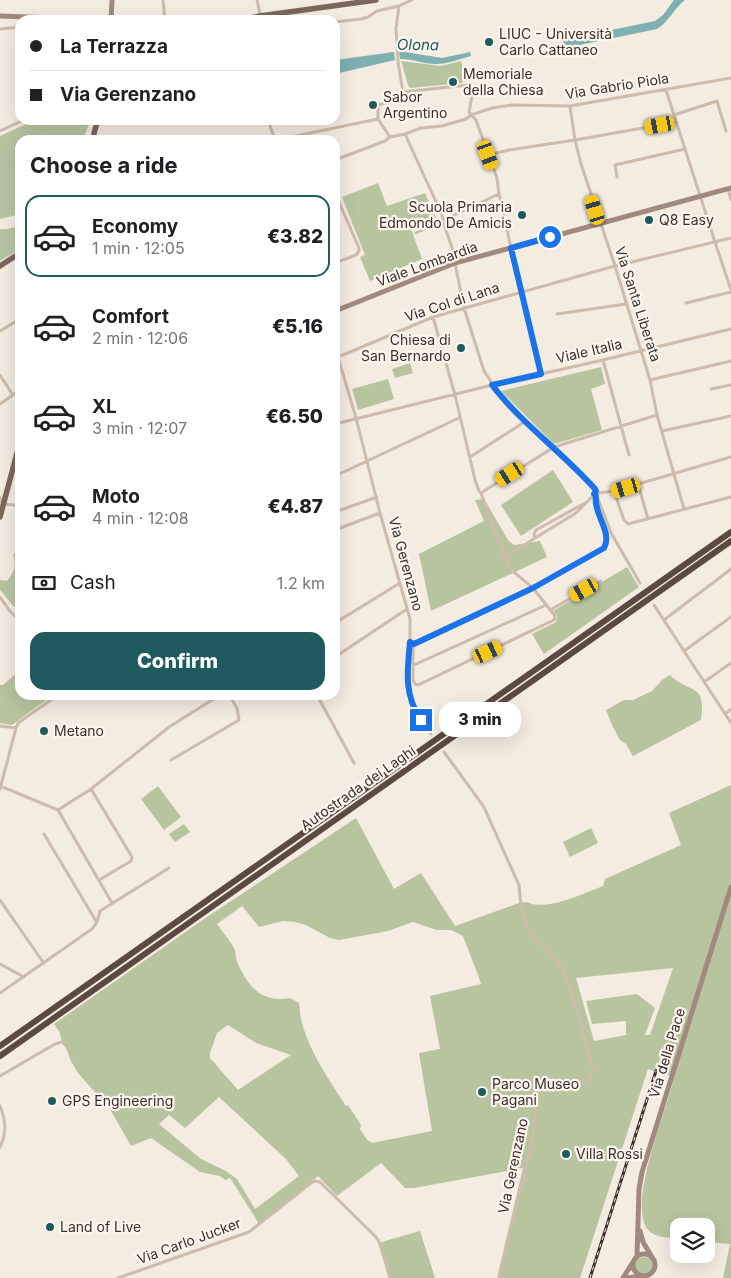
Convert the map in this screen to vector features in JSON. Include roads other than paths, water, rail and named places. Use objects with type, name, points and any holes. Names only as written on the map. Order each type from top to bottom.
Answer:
[{"type":"highway","name":"Autostrada dei Laghi","points":[[0,1046],[731,532]]},
{"type":"highway","name":"Autostrada dei Laghi","points":[[0,1056],[731,541]]},
{"type":"highway","points":[[0,1042],[15,1036]]},
{"type":"main road","points":[[111,15],[112,0]]},
{"type":"main road","points":[[267,15],[376,0]]},
{"type":"main road","points":[[0,16],[15,17]]},
{"type":"main road","name":"Viale Lombardia","points":[[340,309],[455,263],[729,189]]},
{"type":"main road","points":[[0,266],[15,256]]},
{"type":"main road","points":[[0,516],[2,501],[15,465]]},
{"type":"main road","name":"Via della Pace","points":[[637,1256],[639,1189],[647,1154],[731,887]]},
{"type":"main road","name":"Via della Pace","points":[[639,1228],[643,1242],[652,1258]]},
{"type":"main road","points":[[623,1278],[637,1256],[647,1254],[655,1263],[656,1277]]},
{"type":"main road","points":[[633,1262],[634,1272],[639,1276]]},
{"type":"main road","points":[[628,1278],[647,1277],[655,1269]]},
{"type":"street","points":[[163,0],[164,15]]},
{"type":"street","points":[[258,0],[260,15]]},
{"type":"street","points":[[340,21],[362,19],[377,11],[399,6],[412,0]]},
{"type":"street","points":[[390,137],[378,119],[378,105],[398,99],[403,92],[397,50],[396,24],[399,6]]},
{"type":"street","points":[[0,29],[15,28]]},
{"type":"street","name":"Via Gabrio Piola","points":[[340,158],[385,141],[390,137],[422,128],[442,126],[466,119],[471,115],[492,108],[512,105],[570,106],[731,78]]},
{"type":"street","points":[[403,92],[469,85],[472,90],[469,110],[476,120],[497,178],[511,248],[541,374]]},
{"type":"street","points":[[666,90],[730,283],[731,291],[686,303]]},
{"type":"street","points":[[674,115],[717,101],[726,130]]},
{"type":"street","name":"Via Santa Liberata","points":[[570,106],[581,164],[650,380],[657,415],[684,509]]},
{"type":"street","points":[[300,135],[378,119]]},
{"type":"street","points":[[488,155],[677,122]]},
{"type":"street","points":[[0,131],[15,124]]},
{"type":"street","points":[[405,134],[431,188],[444,221],[455,256],[464,308],[484,371],[500,395],[591,484],[597,494],[611,533],[640,583]]},
{"type":"street","points":[[618,178],[615,165],[686,149]]},
{"type":"street","points":[[729,189],[731,200]]},
{"type":"street","points":[[416,233],[499,194]]},
{"type":"street","points":[[340,204],[360,248],[356,255],[340,261]]},
{"type":"street","name":"Via Col di Lana","points":[[340,355],[433,317],[615,266],[731,238]]},
{"type":"street","points":[[557,314],[626,304]]},
{"type":"street","points":[[433,317],[455,395],[474,480],[481,493],[509,568],[533,588],[555,616],[554,620],[416,685],[413,682],[412,643],[533,588],[604,548],[607,539],[596,507],[597,494]]},
{"type":"street","points":[[0,331],[15,322]]},
{"type":"street","name":"Viale Italia","points":[[340,423],[731,329]]},
{"type":"street","points":[[603,360],[629,455]]},
{"type":"street","points":[[650,380],[731,361]]},
{"type":"street","name":"Via Gerenzano","points":[[340,368],[356,418],[410,619],[412,643],[407,674],[410,698],[414,710],[431,734]]},
{"type":"street","points":[[0,375],[13,395],[0,404]]},
{"type":"street","points":[[711,389],[731,385]]},
{"type":"street","points":[[481,493],[554,447],[657,415]]},
{"type":"street","points":[[662,431],[731,416]]},
{"type":"street","points":[[340,474],[459,418]]},
{"type":"street","points":[[470,457],[526,421]]},
{"type":"street","points":[[505,558],[576,513],[587,501],[597,494],[614,491],[731,457]]},
{"type":"street","points":[[638,484],[648,519]]},
{"type":"street","points":[[614,491],[626,524],[731,496]]},
{"type":"street","points":[[340,510],[376,497]]},
{"type":"street","points":[[2,501],[15,503]]},
{"type":"street","name":"Via Gerenzano","points":[[340,528],[380,513]]},
{"type":"street","points":[[664,620],[731,569]]},
{"type":"street","points":[[550,610],[601,581]]},
{"type":"street","points":[[340,620],[400,583]]},
{"type":"street","points":[[0,597],[15,616]]},
{"type":"street","points":[[414,665],[546,605]]},
{"type":"street","points":[[654,605],[731,723]]},
{"type":"street","points":[[340,655],[407,609]]},
{"type":"street","points":[[684,651],[731,617]]},
{"type":"street","points":[[704,682],[731,662]]},
{"type":"street","points":[[51,700],[18,723],[0,787],[58,810],[112,903]]},
{"type":"street","points":[[58,810],[91,789],[169,727],[212,700]]},
{"type":"street","points":[[171,760],[238,720],[237,708],[232,700]]},
{"type":"street","points":[[320,700],[354,763]]},
{"type":"street","points":[[725,714],[731,710]]},
{"type":"street","points":[[0,726],[16,728]]},
{"type":"street","name":"Via Gerenzano","points":[[444,752],[488,814],[519,885],[521,906],[526,926],[533,936],[552,954],[567,979],[592,1064],[592,1074],[588,1080],[581,1082],[548,1082],[539,1087],[532,1143],[499,1278]]},
{"type":"street","points":[[91,789],[132,857],[131,861],[99,880]]},
{"type":"street","points":[[44,834],[96,922]]},
{"type":"street","points":[[0,993],[92,929],[100,911],[169,868]]},
{"type":"street","points":[[0,901],[43,962]]},
{"type":"street","points":[[0,964],[24,977]]},
{"type":"street","points":[[0,1076],[55,1044],[66,1041]]},
{"type":"street","points":[[0,1106],[6,1128],[0,1147]]},
{"type":"street","name":"Via Carlo Jucker","points":[[118,1278],[130,1276],[249,1232],[316,1181],[320,1182],[376,1236],[381,1245],[390,1278]]},
{"type":"water","points":[[674,0],[685,0],[665,23],[657,29],[565,48],[563,40],[655,21],[663,15]]},
{"type":"water","points":[[399,51],[442,58],[470,52],[471,56],[445,63],[432,64],[400,59]]},
{"type":"water","points":[[394,52],[395,60],[340,73],[340,59]]},
{"type":"railway","points":[[590,1278],[656,1071]]},
{"type":"place","name":"LIUC - Università Carlo Cattaneo","points":[[489,42]]},
{"type":"place","name":"Memoriale della Chiesa","points":[[453,82]]},
{"type":"place","name":"Sabor Argentino","points":[[373,105]]},
{"type":"place","name":"Scuola Primaria Edmondo De Amicis","points":[[522,215]]},
{"type":"place","name":"Q8 Easy","points":[[649,220]]},
{"type":"place","name":"Chiesa di San Bernardo","points":[[461,348]]},
{"type":"place","name":"Metano","points":[[44,731]]},
{"type":"place","name":"Parco Museo Pagani","points":[[482,1092]]},
{"type":"place","name":"GPS Engineering","points":[[52,1101]]},
{"type":"place","name":"Villa Rossi","points":[[566,1154]]},
{"type":"place","name":"Land of Live","points":[[50,1227]]},
{"type":"water label","name":"Olona","points":[[418,45]]}]
